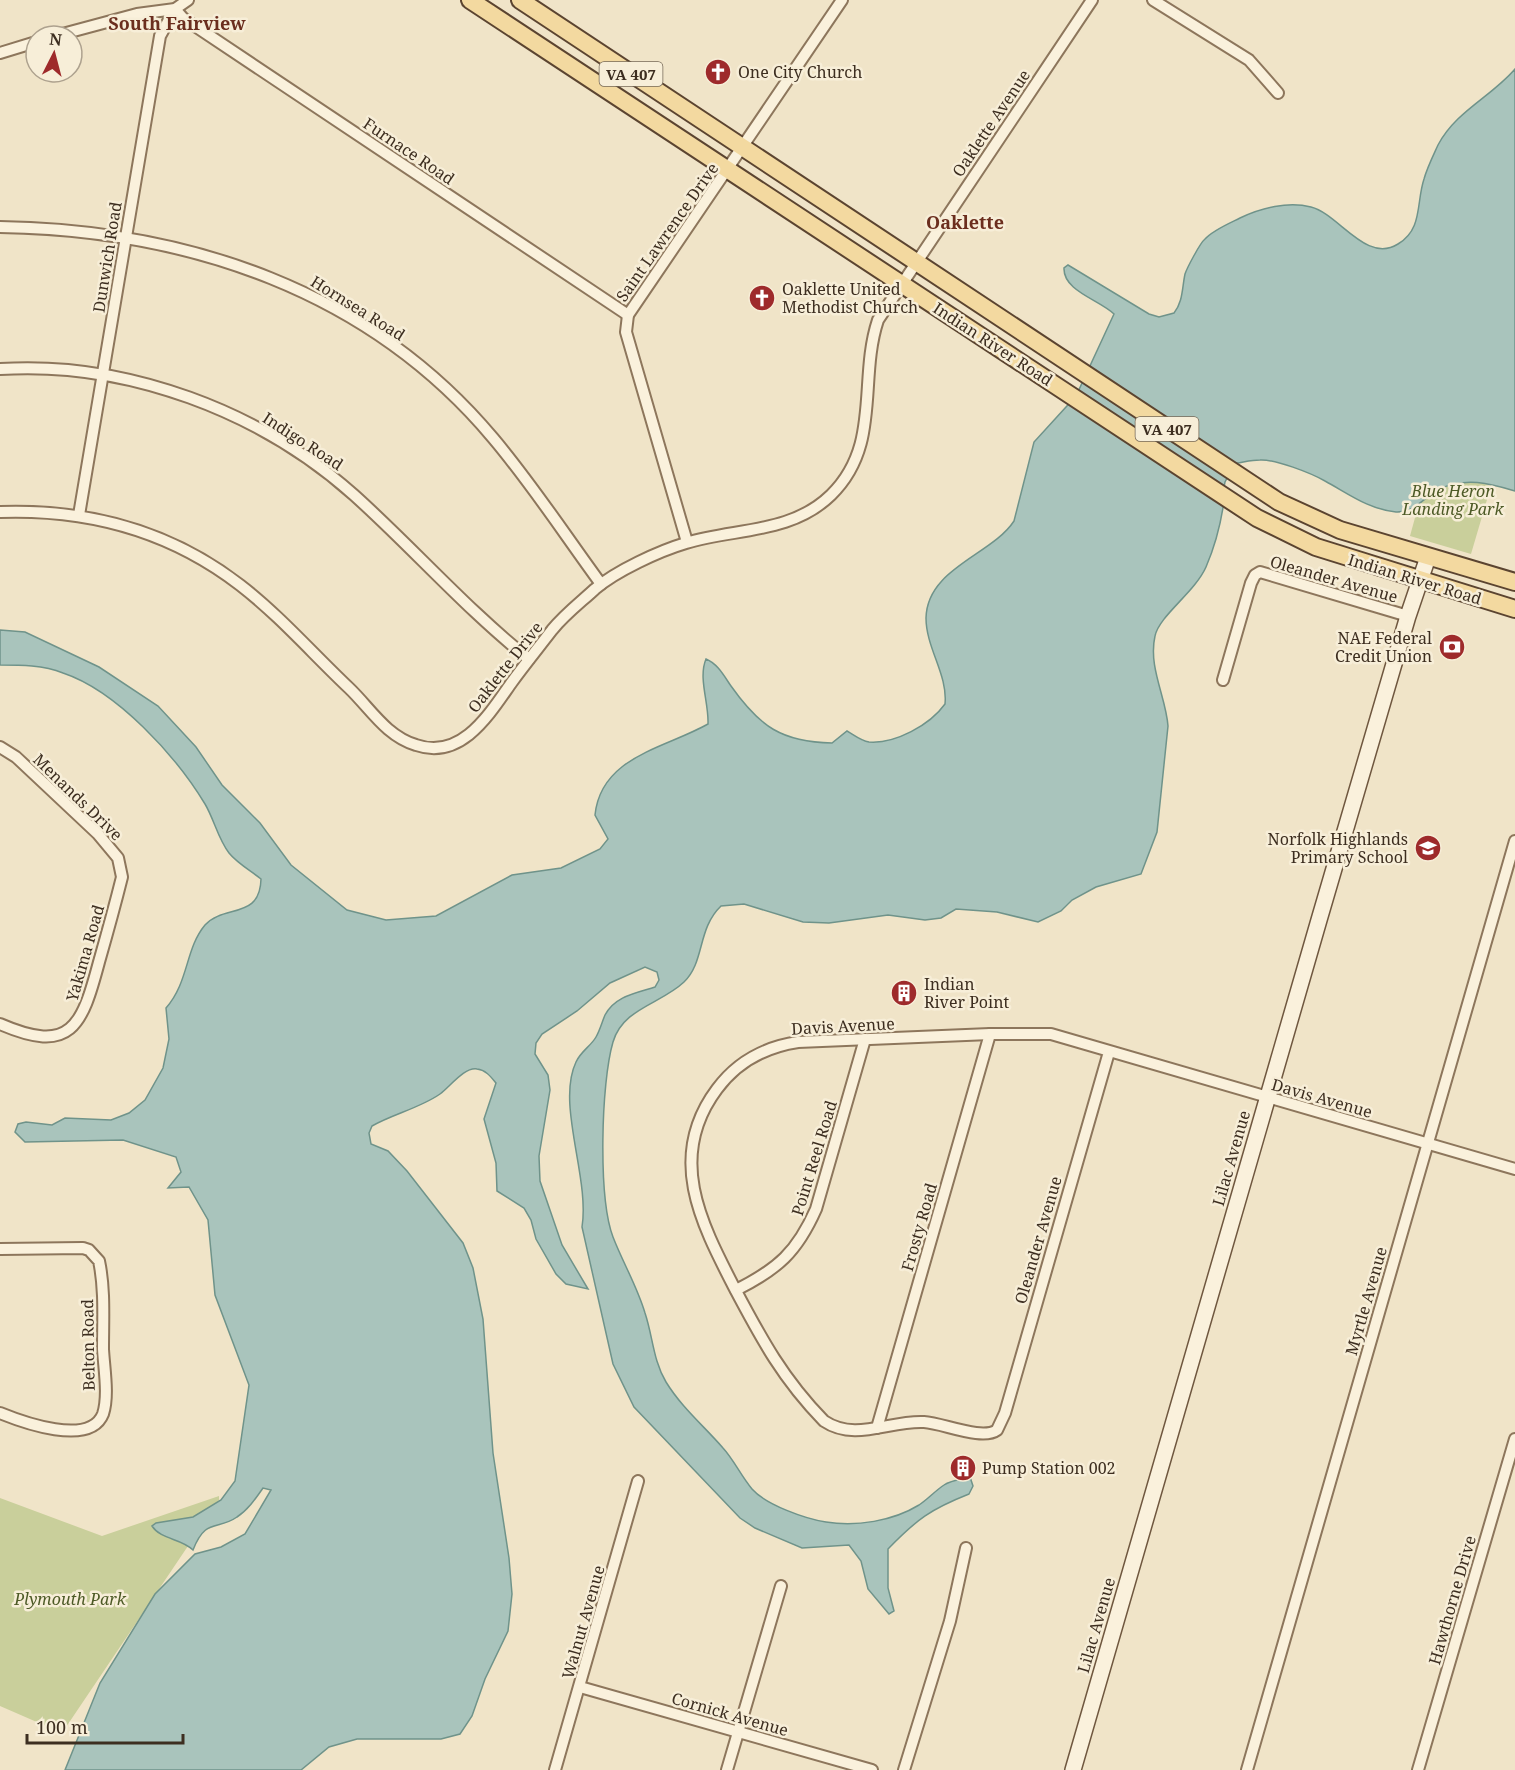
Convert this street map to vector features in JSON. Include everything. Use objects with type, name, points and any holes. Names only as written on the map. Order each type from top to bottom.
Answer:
[{"type":"main road","name":"Indian River Road","points":[[470,0],[1278,529],[1316,547],[1515,609]]},
{"type":"main road","name":"Indian River Road","points":[[520,0],[1291,509],[1340,530],[1515,582]]},
{"type":"street","points":[[84,28],[137,14],[175,9],[188,0]]},
{"type":"street","name":"Saint Lawrence Drive","points":[[687,542],[626,332],[628,315],[842,0]]},
{"type":"street","name":"Oaklette Avenue","points":[[914,262],[1092,0]]},
{"type":"street","points":[[1153,0],[1250,60],[1278,93]]},
{"type":"street","name":"Dunwich Road","points":[[79,515],[160,36],[175,9]]},
{"type":"street","name":"Furnace Road","points":[[175,9],[183,18],[628,315]]},
{"type":"street","points":[[0,53],[24,46]]},
{"type":"street","name":"Hornsea Road","points":[[0,227],[82,231],[126,237],[204,254],[279,280],[334,307],[389,343],[442,386],[492,436],[601,584]]},
{"type":"street","name":"Oaklette Drive","points":[[0,512],[79,515],[116,522],[157,537],[209,563],[271,612],[390,732],[418,747],[444,747],[473,732],[566,615],[601,584],[664,551],[687,542],[788,521],[821,503],[841,483],[857,454],[866,425],[870,344],[878,320],[914,262]]},
{"type":"street","name":"Indigo Road","points":[[0,369],[41,368],[103,375],[157,387],[205,403],[246,422],[297,452],[356,497],[486,625],[529,659]]},
{"type":"street","name":"Lilac Avenue","points":[[1073,1770],[1408,616],[1428,557]]},
{"type":"street","name":"Oleander Avenue","points":[[1223,680],[1251,583],[1254,575],[1260,572],[1408,616]]},
{"type":"street","name":"Menands Drive","points":[[0,747],[16,757],[98,834],[117,858],[122,877]]},
{"type":"street","name":"Myrtle Avenue","points":[[1247,1770],[1515,841]]},
{"type":"street","name":"Yakima Road","points":[[0,1024],[40,1038],[66,1031],[77,1023],[90,996],[122,877]]},
{"type":"street","name":"Davis Avenue","points":[[992,1433],[981,1434],[946,1424],[920,1422],[844,1430],[824,1421],[774,1361],[708,1236],[693,1184],[693,1140],[707,1102],[735,1069],[771,1048],[798,1042],[990,1034],[1051,1034],[1515,1169]]},
{"type":"street","name":"Frosty Road","points":[[877,1428],[990,1034]]},
{"type":"street","name":"Point Reel Road","points":[[736,1290],[775,1269],[790,1255],[807,1228],[816,1209],[865,1038]]},
{"type":"street","name":"Oleander Avenue","points":[[992,1433],[1002,1423],[1109,1052]]},
{"type":"street","name":"Belton Road","points":[[0,1249],[83,1248],[94,1254],[99,1261],[104,1412],[97,1422],[86,1428],[46,1428],[0,1413]]},
{"type":"street","name":"Hawthorne Drive","points":[[1418,1770],[1515,1439]]},
{"type":"street","name":"Walnut Avenue","points":[[555,1770],[638,1481]]},
{"type":"street","points":[[904,1770],[944,1643],[966,1548]]},
{"type":"street","points":[[727,1770],[781,1586]]},
{"type":"street","name":"Cornick Avenue","points":[[580,1688],[872,1770]]},
{"type":"green space","name":"Blue Heron Landing Park","points":[[1466,449],[1491,486],[1471,554],[1410,536],[1430,463],[1471,464],[1486,486]]},
{"type":"green space","name":"Plymouth Park","points":[[219,1496],[219,1500],[62,1733],[0,1706],[0,1498],[102,1536]]},
{"type":"water","points":[[1515,69],[1515,491],[1477,482],[1459,483],[1439,489],[1409,510],[1396,512],[1376,508],[1319,478],[1283,464],[1267,460],[1237,463],[1225,482],[1219,526],[1206,567],[1194,586],[1163,620],[1155,636],[1154,659],[1168,726],[1157,832],[1141,874],[1096,887],[1072,900],[1061,911],[1038,922],[997,912],[956,909],[941,918],[925,920],[888,915],[829,923],[803,922],[744,904],[721,906],[708,925],[691,974],[675,990],[625,1021],[613,1042],[606,1084],[603,1169],[608,1219],[613,1237],[642,1303],[658,1365],[666,1382],[679,1400],[727,1453],[752,1489],[776,1506],[808,1518],[850,1524],[886,1519],[909,1511],[947,1483],[970,1477],[973,1486],[969,1494],[925,1516],[888,1549],[888,1588],[894,1611],[889,1614],[868,1589],[861,1561],[849,1545],[802,1548],[755,1528],[740,1518],[634,1407],[613,1364],[582,1227],[582,1186],[571,1120],[571,1079],[578,1058],[596,1037],[605,1015],[614,1003],[655,987],[659,980],[657,972],[645,967],[610,983],[577,1011],[542,1034],[536,1043],[535,1054],[548,1075],[550,1090],[539,1156],[540,1181],[562,1245],[588,1289],[566,1284],[556,1274],[536,1239],[531,1220],[524,1208],[497,1191],[496,1163],[484,1119],[496,1083],[486,1072],[477,1069],[467,1071],[440,1094],[372,1126],[369,1133],[371,1144],[388,1151],[407,1171],[463,1243],[473,1268],[483,1319],[493,1453],[509,1558],[512,1594],[508,1631],[485,1679],[472,1716],[460,1734],[441,1739],[357,1739],[329,1747],[301,1770],[65,1770],[100,1683],[155,1594],[195,1554],[221,1547],[245,1534],[271,1490],[263,1488],[252,1504],[241,1514],[230,1521],[207,1529],[193,1550],[161,1534],[152,1526],[156,1523],[193,1517],[221,1500],[235,1481],[249,1385],[215,1295],[208,1220],[189,1187],[168,1188],[181,1172],[176,1157],[123,1140],[25,1142],[15,1132],[18,1124],[26,1122],[52,1125],[65,1118],[111,1120],[129,1113],[145,1100],[163,1068],[169,1039],[166,1008],[179,987],[199,934],[213,919],[248,906],[255,901],[261,879],[229,853],[193,785],[162,746],[143,727],[104,694],[63,673],[48,668],[0,665],[0,630],[25,632],[99,667],[158,706],[196,747],[222,785],[260,823],[291,865],[347,910],[386,920],[436,916],[512,875],[561,868],[600,849],[608,839],[595,815],[600,795],[609,779],[638,756],[708,724],[703,682],[706,659],[717,667],[752,712],[763,722],[774,730],[799,739],[832,743],[847,731],[860,739],[879,742],[911,732],[930,719],[945,704],[945,693],[927,629],[929,601],[948,574],[1004,533],[1014,521],[1034,442],[1076,396],[1114,314],[1069,283],[1064,268],[1068,265],[1149,314],[1159,317],[1174,313],[1177,309],[1181,300],[1186,271],[1205,239],[1222,227],[1257,211],[1284,205],[1311,207],[1321,211],[1353,236],[1375,248],[1386,248],[1398,244],[1406,238],[1415,223],[1425,175],[1445,133],[1464,113]]},
{"type":"place","name":"One City Church","points":[[718,72]]},
{"type":"place","name":"Oaklette United Methodist Church","points":[[762,298]]},
{"type":"place","name":"NAE Federal Credit Union","points":[[1452,647]]},
{"type":"place","name":"Norfolk Highlands Primary School","points":[[1428,848]]},
{"type":"place","name":"Indian River Point","points":[[904,993]]},
{"type":"place","name":"Pump Station 002","points":[[963,1468]]},
{"type":"district","name":"South Fairview","points":[[177,23]]},
{"type":"district","name":"Oaklette","points":[[965,222]]}]
